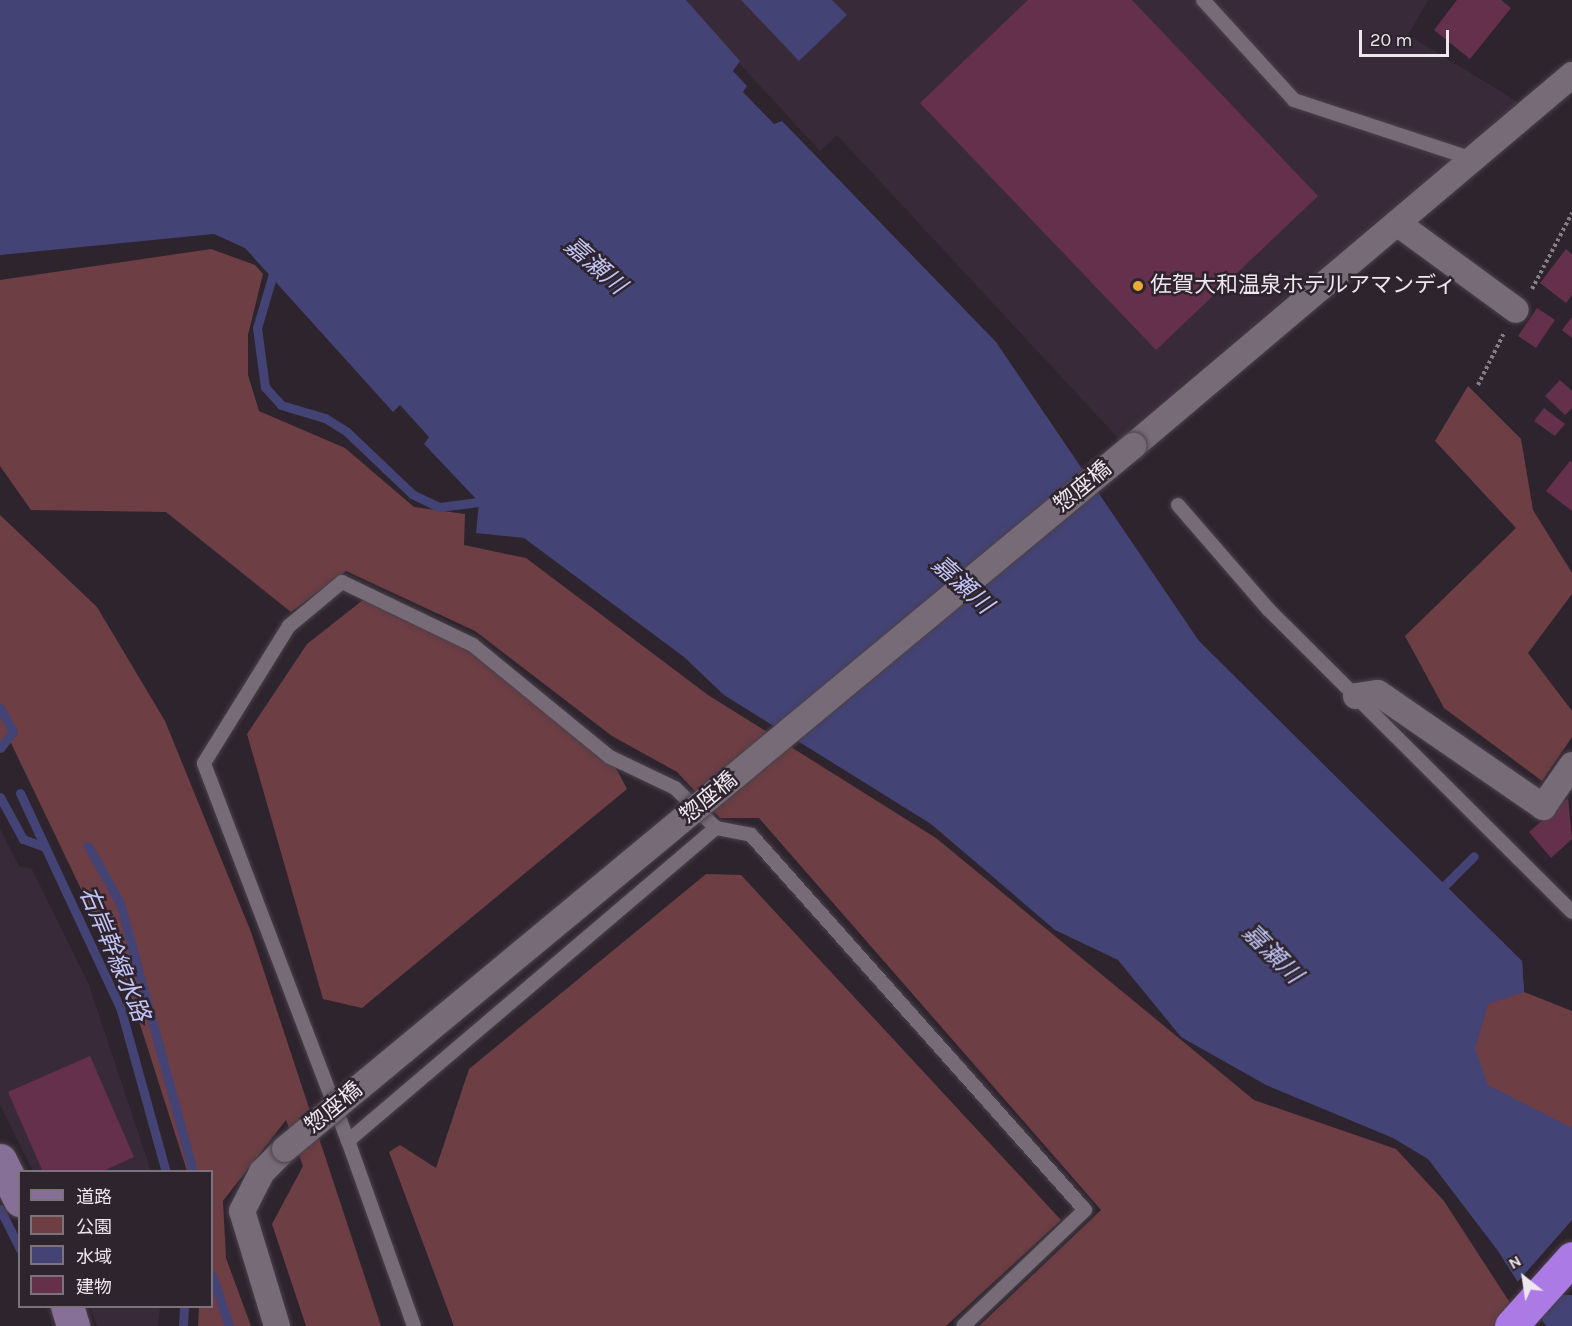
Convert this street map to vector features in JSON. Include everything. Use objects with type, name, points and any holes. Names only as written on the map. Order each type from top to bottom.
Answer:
[{"type":"highway","points":[[1511,1326],[1572,1258]]},
{"type":"main road","points":[[0,1160],[18,1196]]},
{"type":"main road","points":[[68,1308],[73,1326]]},
{"type":"street","name":"惣座橋","points":[[277,1326],[242,1210],[262,1172],[285,1149],[1133,446],[1572,75]]},
{"type":"street","points":[[1397,223],[1516,310]]},
{"type":"street","points":[[1356,696],[1378,693],[1543,807],[1572,765]]},
{"type":"lane","points":[[1203,0],[1294,100],[1472,159]]},
{"type":"lane","points":[[1178,505],[1268,609],[1572,912]]},
{"type":"lane","points":[[414,1326],[348,1141],[204,762],[289,626],[342,582],[472,645],[610,757],[675,788],[716,828],[751,835],[1085,1210],[963,1326]]},
{"type":"lane","points":[[348,1141],[716,828]]},
{"type":"shaded area","name":"佐賀大和温泉ホテルアマンディ","points":[[681,0],[1428,0],[1408,35],[1518,102],[1118,438],[837,135],[820,151]]},
{"type":"shaded area","points":[[0,829],[19,866],[32,869],[89,985],[151,1170],[32,1170],[0,1105]]},
{"type":"shaded area","points":[[90,1308],[160,1308],[158,1326],[97,1326]]},
{"type":"green space","points":[[211,249],[255,265],[263,274],[248,335],[248,375],[259,411],[345,448],[414,507],[465,514],[464,545],[526,558],[708,695],[936,838],[1254,1100],[1396,1149],[1444,1201],[1525,1326],[979,1326],[1101,1210],[759,818],[720,818],[677,772],[612,736],[475,631],[346,571],[291,612],[166,512],[31,510],[0,466],[0,280]]},
{"type":"green space","points":[[1468,386],[1521,439],[1533,510],[1572,573],[1572,594],[1528,653],[1572,711],[1572,737],[1542,781],[1444,708],[1405,636],[1516,528],[1435,441]]},
{"type":"green space","points":[[0,515],[97,607],[165,721],[251,932],[381,1326],[306,1326],[272,1224],[303,1166],[286,1120],[223,1201],[226,1258],[251,1326],[198,1326],[199,1308],[213,1308],[213,1170],[187,1170],[128,987],[11,743],[0,747]]},
{"type":"green space","points":[[368,596],[473,645],[610,757],[627,789],[362,1008],[323,999],[247,734],[307,644]]},
{"type":"green space","points":[[706,874],[741,875],[1061,1220],[946,1326],[454,1326],[389,1152],[400,1145],[436,1168],[469,1069]]},
{"type":"green space","points":[[1418,879],[1495,957],[1522,961],[1524,992],[1572,1011],[1572,1159],[1465,1099]]},
{"type":"water","name":"嘉瀬川","points":[[0,0],[686,0],[740,61],[733,71],[747,86],[743,92],[774,124],[782,121],[996,342],[1199,641],[1522,961],[1524,992],[1488,1004],[1475,1049],[1488,1085],[1572,1128],[1572,1326],[1546,1326],[1498,1251],[1428,1159],[1393,1138],[1266,1085],[1181,1037],[1118,960],[1055,930],[931,824],[724,695],[684,657],[524,538],[476,533],[479,502],[424,444],[429,437],[400,405],[393,412],[245,248],[214,234],[0,255]]},
{"type":"water","points":[[741,0],[832,0],[847,15],[799,61]]},
{"type":"pier","points":[[1572,1220],[1572,1295],[1521,1295],[1515,1285]]},
{"type":"building","points":[[1028,0],[1132,0],[1318,196],[1156,350],[920,103]]},
{"type":"building","points":[[1457,0],[1501,0],[1511,8],[1470,59],[1434,30]]},
{"type":"building","points":[[1566,249],[1572,254],[1572,295],[1566,303],[1540,283]]},
{"type":"building","points":[[1537,308],[1555,320],[1536,348],[1518,336]]},
{"type":"building","points":[[1572,317],[1572,338],[1562,330]]},
{"type":"building","points":[[1560,380],[1572,391],[1572,408],[1565,415],[1545,396]]},
{"type":"building","points":[[1544,408],[1565,424],[1555,436],[1534,421]]},
{"type":"building","points":[[1570,461],[1572,462],[1572,511],[1546,491]]},
{"type":"building","points":[[1568,798],[1572,839],[1551,858],[1529,832]]},
{"type":"building","points":[[90,1056],[134,1157],[105,1170],[42,1170],[8,1092]]},
{"type":"waterway","points":[[272,277],[257,328],[265,387],[281,405],[325,418],[347,432],[412,494],[439,507],[479,502]]},
{"type":"waterway","points":[[0,708],[13,731],[0,748]]},
{"type":"waterway","name":"右岸幹線水路","points":[[20,793],[121,1010],[165,1170]]},
{"type":"waterway","points":[[0,797],[23,839],[45,847]]},
{"type":"waterway","points":[[88,846],[120,903],[192,1170]]},
{"type":"waterway","points":[[1439,891],[1474,856]]},
{"type":"waterway","points":[[0,1209],[18,1245]]},
{"type":"waterway","points":[[213,1278],[229,1326]]},
{"type":"waterway","points":[[183,1326],[184,1308]]},
{"type":"place","name":"佐賀大和温泉ホテルアマンディ","points":[[1138,286]]}]
